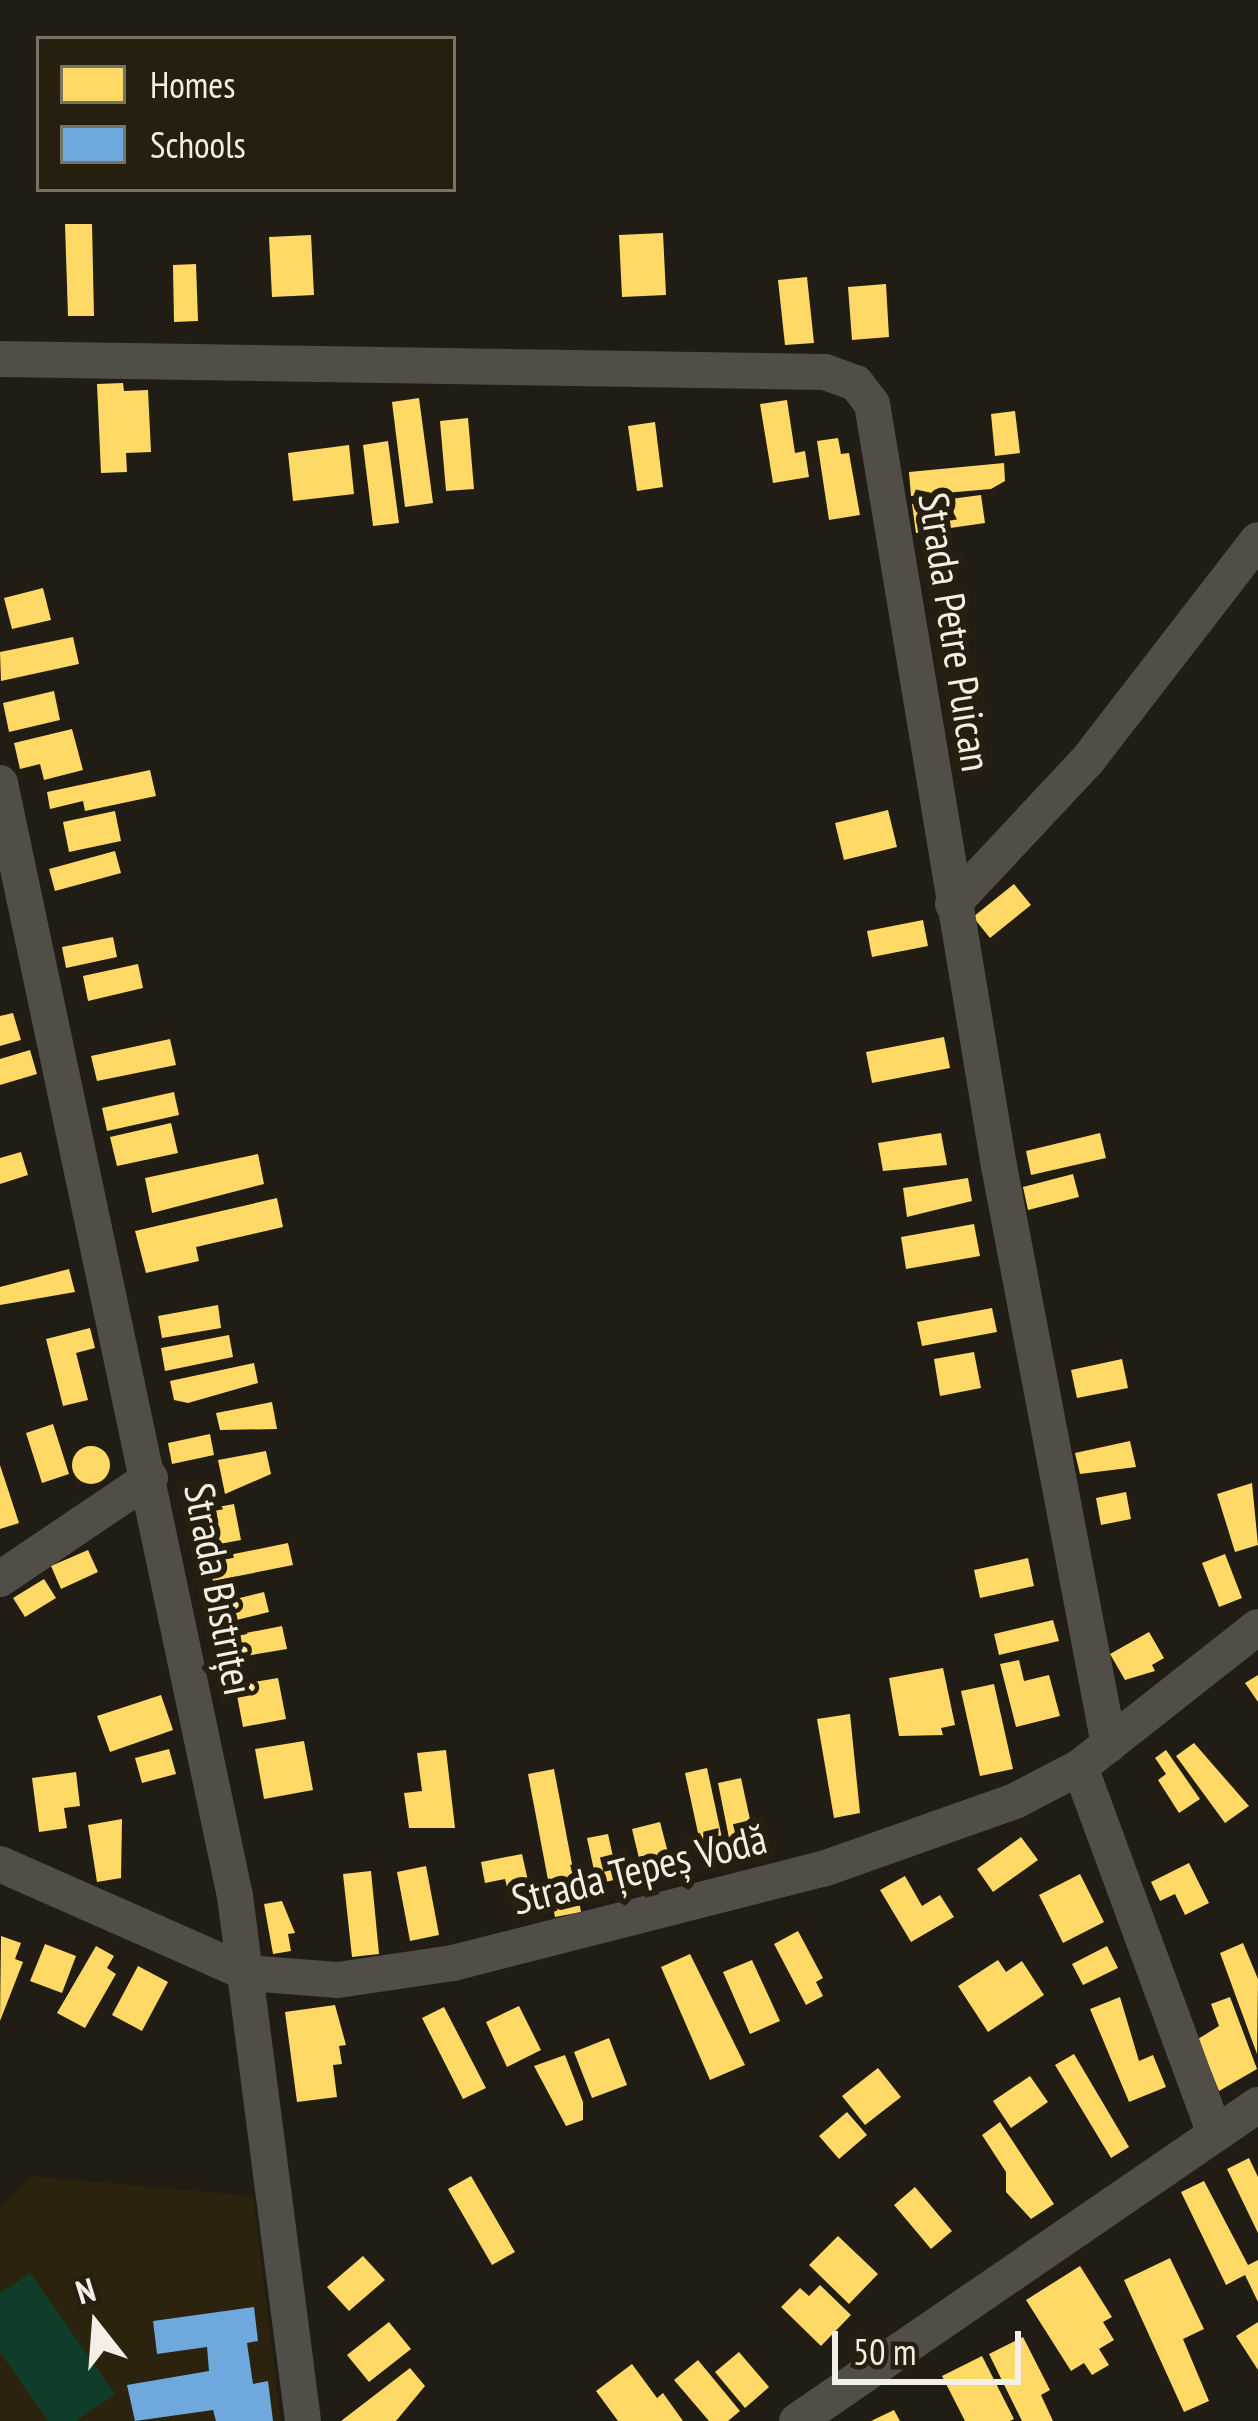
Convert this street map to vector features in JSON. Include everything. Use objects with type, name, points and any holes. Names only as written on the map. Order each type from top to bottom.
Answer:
[{"type":"street","name":"Strada Petre Puican","points":[[0,359],[825,372],[856,383],[872,404],[953,904],[1109,1744]]},
{"type":"street","points":[[953,904],[1087,761],[1258,540]]},
{"type":"street","name":"Strada Bistriței","points":[[0,783],[150,1478],[247,1973],[303,2421]]},
{"type":"street","points":[[0,1580],[150,1478]]},
{"type":"street","name":"Strada Țepeș Vodă","points":[[0,1864],[247,1973],[338,1980],[453,1963],[823,1869],[943,1831],[1080,1767],[1258,1627]]},
{"type":"street","points":[[1080,1767],[1215,2133]]},
{"type":"street","points":[[797,2421],[1258,2105]]},
{"type":"shaded area","points":[[30,2176],[253,2196],[281,2421],[0,2421],[0,2209]]},
{"type":"green space","points":[[30,2273],[115,2394],[76,2421],[48,2421],[0,2352],[0,2293]]},
{"type":"building: Homes","points":[[65,224],[92,224],[94,316],[68,316]]},
{"type":"building: Homes","points":[[663,233],[666,295],[622,297],[619,235]]},
{"type":"building: Homes","points":[[311,235],[314,295],[272,297],[269,237]]},
{"type":"building: Homes","points":[[196,264],[198,321],[174,322],[173,265]]},
{"type":"building: Homes","points":[[807,277],[814,343],[785,345],[778,280]]},
{"type":"building: Homes","points":[[886,284],[889,337],[852,340],[848,287]]},
{"type":"building: Homes","points":[[123,383],[124,391],[148,390],[151,452],[126,453],[127,472],[101,473],[97,384]]},
{"type":"building: Homes","points":[[419,398],[433,503],[405,507],[392,402]]},
{"type":"building: Homes","points":[[787,400],[795,453],[805,451],[809,477],[773,483],[760,404]]},
{"type":"building: Homes","points":[[1015,411],[1020,453],[995,456],[991,414]]},
{"type":"building: Homes","points":[[468,418],[474,489],[446,491],[440,421]]},
{"type":"building: Homes","points":[[655,422],[663,487],[637,491],[628,426]]},
{"type":"building: Homes","points":[[838,438],[841,454],[849,453],[860,515],[829,520],[817,441]]},
{"type":"building: Homes","points":[[388,441],[399,523],[373,526],[363,445]]},
{"type":"building: Homes","points":[[349,445],[354,494],[293,501],[288,453]]},
{"type":"building: Homes","points":[[1004,463],[1005,481],[991,489],[911,496],[909,472]]},
{"type":"building: Homes","points":[[981,495],[985,523],[916,533],[912,504]]},
{"type":"building: Homes","points":[[43,588],[51,620],[12,629],[4,598]]},
{"type":"building: Homes","points":[[73,637],[79,664],[1,681],[0,652]]},
{"type":"building: Homes","points":[[54,691],[60,720],[9,732],[3,703]]},
{"type":"building: Homes","points":[[72,729],[83,770],[44,780],[40,764],[20,769],[14,743]]},
{"type":"building: Homes","points":[[150,770],[156,796],[85,811],[83,801],[50,809],[47,792]]},
{"type":"building: Homes","points":[[888,810],[897,847],[844,860],[835,823]]},
{"type":"building: Homes","points":[[115,811],[121,841],[69,852],[63,822]]},
{"type":"building: Homes","points":[[115,851],[121,873],[55,891],[49,869]]},
{"type":"building: Homes","points":[[1014,884],[1031,905],[990,938],[973,917]]},
{"type":"building: Homes","points":[[923,920],[928,946],[872,957],[867,931]]},
{"type":"building: Homes","points":[[113,937],[117,957],[66,968],[62,947]]},
{"type":"building: Homes","points":[[138,964],[143,988],[88,1001],[83,976]]},
{"type":"building: Homes","points":[[13,1013],[21,1040],[0,1046],[0,1016]]},
{"type":"building: Homes","points":[[944,1037],[950,1068],[872,1083],[866,1052]]},
{"type":"building: Homes","points":[[170,1039],[176,1065],[97,1081],[91,1056]]},
{"type":"building: Homes","points":[[30,1050],[37,1074],[0,1085],[0,1059]]},
{"type":"building: Homes","points":[[174,1092],[179,1115],[107,1131],[102,1108]]},
{"type":"building: Homes","points":[[171,1123],[178,1153],[117,1166],[110,1137]]},
{"type":"building: Homes","points":[[941,1133],[947,1165],[883,1171],[878,1143]]},
{"type":"building: Homes","points":[[1100,1133],[1106,1158],[1031,1175],[1026,1151]]},
{"type":"building: Homes","points":[[21,1152],[28,1175],[0,1184],[0,1158]]},
{"type":"building: Homes","points":[[258,1154],[264,1184],[152,1213],[145,1178]]},
{"type":"building: Homes","points":[[1073,1174],[1079,1197],[1028,1210],[1023,1187]]},
{"type":"building: Homes","points":[[968,1178],[972,1201],[907,1217],[903,1188]]},
{"type":"building: Homes","points":[[277,1198],[283,1227],[196,1247],[199,1261],[146,1273],[135,1231]]},
{"type":"building: Homes","points":[[974,1224],[980,1256],[906,1269],[901,1237]]},
{"type":"building: Homes","points":[[69,1269],[75,1292],[0,1305],[0,1287]]},
{"type":"building: Homes","points":[[218,1305],[221,1328],[162,1338],[158,1316]]},
{"type":"building: Homes","points":[[992,1308],[997,1332],[922,1346],[917,1322]]},
{"type":"building: Homes","points":[[90,1328],[95,1348],[76,1353],[88,1400],[63,1406],[46,1339]]},
{"type":"building: Homes","points":[[229,1335],[233,1357],[165,1371],[161,1348]]},
{"type":"building: Homes","points":[[974,1352],[981,1388],[940,1396],[934,1359]]},
{"type":"building: Homes","points":[[1122,1359],[1128,1388],[1077,1398],[1071,1370]]},
{"type":"building: Homes","points":[[254,1363],[258,1383],[188,1403],[174,1400],[170,1381]]},
{"type":"building: Homes","points":[[272,1402],[277,1429],[220,1430],[216,1413]]},
{"type":"building: Homes","points":[[53,1424],[69,1474],[42,1483],[26,1433]]},
{"type":"building: Homes","points":[[210,1434],[214,1455],[172,1464],[168,1443]]},
{"type":"building: Homes","points":[[1130,1441],[1136,1467],[1080,1474],[1075,1453]]},
{"type":"building: Homes","points":[[91,1446],[105,1451],[110,1465],[105,1479],[91,1484],[77,1479],[72,1465],[77,1451]]},
{"type":"building: Homes","points":[[266,1451],[271,1474],[225,1494],[218,1460]]},
{"type":"building: Homes","points":[[0,1465],[19,1523],[0,1529]]},
{"type":"building: Homes","points":[[1252,1483],[1258,1545],[1235,1552],[1217,1494]]},
{"type":"building: Homes","points":[[1126,1492],[1131,1519],[1101,1525],[1096,1498]]},
{"type":"building: Homes","points":[[234,1504],[241,1540],[203,1547],[196,1511]]},
{"type":"building: Homes","points":[[288,1543],[293,1565],[213,1581],[209,1559]]},
{"type":"building: Homes","points":[[88,1550],[98,1572],[61,1589],[51,1566]]},
{"type":"building: Homes","points":[[1225,1554],[1242,1598],[1219,1607],[1202,1563]]},
{"type":"building: Homes","points":[[1028,1558],[1034,1586],[980,1598],[974,1570]]},
{"type":"building: Homes","points":[[44,1579],[56,1598],[25,1617],[13,1598]]},
{"type":"building: Homes","points":[[264,1592],[269,1612],[220,1624],[215,1604]]},
{"type":"building: Homes","points":[[1053,1620],[1059,1641],[999,1655],[994,1634]]},
{"type":"building: Homes","points":[[282,1626],[287,1649],[234,1658],[230,1636]]},
{"type":"building: Homes","points":[[1149,1632],[1164,1658],[1152,1665],[1155,1671],[1125,1680],[1110,1654]]},
{"type":"building: Homes","points":[[1019,1660],[1024,1681],[1049,1675],[1060,1716],[1016,1727],[1000,1664]]},
{"type":"building: Homes","points":[[943,1668],[955,1725],[941,1728],[943,1735],[899,1736],[889,1678]]},
{"type":"building: Homes","points":[[1258,1675],[1258,1702],[1245,1683]]},
{"type":"building: Homes","points":[[278,1678],[286,1719],[243,1727],[235,1685]]},
{"type":"building: Homes","points":[[994,1684],[1013,1769],[980,1776],[961,1691]]},
{"type":"building: Homes","points":[[161,1695],[173,1730],[110,1752],[97,1716]]},
{"type":"building: Homes","points":[[850,1714],[860,1813],[834,1818],[817,1719]]},
{"type":"building: Homes","points":[[304,1741],[313,1790],[264,1799],[255,1749]]},
{"type":"building: Homes","points":[[1194,1743],[1249,1806],[1225,1823],[1176,1756]]},
{"type":"building: Homes","points":[[169,1749],[176,1774],[142,1783],[135,1758]]},
{"type":"building: Homes","points":[[446,1750],[455,1828],[409,1828],[404,1793],[422,1791],[417,1753]]},
{"type":"building: Homes","points":[[1166,1750],[1200,1799],[1179,1813],[1158,1780],[1166,1774],[1155,1758]]},
{"type":"building: Homes","points":[[707,1768],[725,1852],[703,1856],[685,1773]]},
{"type":"building: Homes","points":[[554,1769],[581,1912],[555,1917],[528,1774]]},
{"type":"building: Homes","points":[[76,1772],[80,1806],[64,1808],[67,1828],[39,1832],[32,1778]]},
{"type":"building: Homes","points":[[741,1778],[754,1838],[730,1843],[718,1783]]},
{"type":"building: Homes","points":[[122,1819],[121,1878],[97,1882],[88,1825]]},
{"type":"building: Homes","points":[[660,1822],[672,1868],[643,1875],[632,1829]]},
{"type":"building: Homes","points":[[608,1834],[618,1879],[597,1884],[587,1838]]},
{"type":"building: Homes","points":[[1021,1837],[1038,1860],[993,1892],[977,1869]]},
{"type":"building: Homes","points":[[522,1854],[530,1890],[509,1895],[505,1879],[485,1883],[481,1862]]},
{"type":"building: Homes","points":[[1189,1863],[1209,1903],[1185,1915],[1175,1894],[1160,1901],[1151,1882]]},
{"type":"building: Homes","points":[[426,1866],[439,1935],[410,1941],[397,1872]]},
{"type":"building: Homes","points":[[371,1871],[379,1954],[352,1957],[343,1874]]},
{"type":"building: Homes","points":[[1080,1874],[1104,1922],[1063,1943],[1039,1895]]},
{"type":"building: Homes","points":[[905,1876],[922,1906],[940,1895],[954,1917],[911,1942],[880,1890]]},
{"type":"building: Homes","points":[[282,1901],[295,1933],[288,1934],[291,1951],[273,1954],[264,1904]]},
{"type":"building: Homes","points":[[798,1931],[823,1978],[816,1982],[823,1996],[806,2005],[774,1944]]},
{"type":"building: Homes","points":[[1,1936],[21,1943],[15,1959],[23,1962],[0,2021]]},
{"type":"building: Homes","points":[[1243,1943],[1258,1979],[1257,2054],[1220,1953]]},
{"type":"building: Homes","points":[[45,1944],[76,1956],[62,1993],[30,1981]]},
{"type":"building: Homes","points":[[96,1946],[114,1956],[107,1968],[116,1974],[85,2028],[57,2013]]},
{"type":"building: Homes","points":[[1107,1946],[1118,1968],[1083,1985],[1072,1964]]},
{"type":"building: Homes","points":[[690,1954],[745,2065],[710,2080],[661,1967]]},
{"type":"building: Homes","points":[[752,1960],[780,2021],[750,2034],[723,1972]]},
{"type":"building: Homes","points":[[998,1960],[1006,1972],[1022,1961],[1044,1995],[988,2032],[958,1986]]},
{"type":"building: Homes","points":[[138,1966],[168,1982],[142,2031],[112,2015]]},
{"type":"building: Homes","points":[[1120,1997],[1139,2061],[1153,2055],[1166,2087],[1129,2102],[1090,2009]]},
{"type":"building: Homes","points":[[1230,1997],[1257,2069],[1219,2091],[1198,2039],[1219,2026],[1211,2004]]},
{"type":"building: Homes","points":[[335,2005],[346,2045],[339,2046],[342,2064],[333,2065],[337,2097],[297,2102],[285,2012]]},
{"type":"building: Homes","points":[[519,2006],[541,2050],[507,2067],[486,2022]]},
{"type":"building: Homes","points":[[444,2007],[486,2088],[463,2099],[422,2018]]},
{"type":"building: Homes","points":[[609,2038],[627,2085],[592,2098],[574,2052]]},
{"type":"building: Homes","points":[[1074,2054],[1129,2147],[1111,2158],[1055,2065]]},
{"type":"building: Homes","points":[[565,2055],[583,2102],[583,2120],[566,2126],[534,2066]]},
{"type":"building: Homes","points":[[878,2068],[901,2097],[865,2125],[842,2096]]},
{"type":"building: Homes","points":[[1030,2076],[1048,2102],[1011,2128],[993,2101]]},
{"type":"building: Homes","points":[[847,2112],[867,2135],[839,2159],[819,2136]]},
{"type":"building: Homes","points":[[1000,2122],[1054,2204],[1031,2219],[1006,2192],[1006,2172],[982,2135]]},
{"type":"building: Homes","points":[[1249,2158],[1258,2177],[1258,2233],[1227,2169]]},
{"type":"building: Homes","points":[[471,2176],[515,2252],[492,2265],[448,2189]]},
{"type":"building: Homes","points":[[1204,2181],[1248,2265],[1258,2260],[1258,2302],[1245,2275],[1226,2285],[1181,2192]]},
{"type":"building: Homes","points":[[915,2187],[952,2231],[931,2249],[894,2205]]},
{"type":"building: Homes","points":[[838,2236],[878,2274],[849,2304],[809,2265]]},
{"type":"building: Homes","points":[[363,2256],[385,2280],[349,2311],[327,2287]]},
{"type":"building: Homes","points":[[1170,2258],[1204,2329],[1183,2339],[1209,2401],[1184,2412],[1124,2280]]},
{"type":"building: Homes","points":[[1080,2266],[1112,2317],[1103,2322],[1114,2340],[1099,2349],[1109,2365],[1092,2375],[1084,2363],[1071,2371],[1026,2300]]},
{"type":"building: Homes","points":[[820,2285],[851,2315],[821,2346],[781,2307],[800,2288],[809,2296]]},
{"type":"building: Homes","points":[[389,2322],[411,2349],[369,2382],[347,2355]]},
{"type":"building: Homes","points":[[1258,2322],[1258,2370],[1236,2336]]},
{"type":"building: Homes","points":[[1023,2337],[1050,2390],[1041,2395],[1053,2421],[1022,2421],[989,2354]]},
{"type":"building: Homes","points":[[739,2352],[769,2387],[745,2408],[715,2372]]},
{"type":"building: Homes","points":[[982,2356],[1014,2419],[1010,2421],[965,2421],[942,2376]]},
{"type":"building: Homes","points":[[698,2360],[740,2411],[728,2421],[709,2421],[674,2380]]},
{"type":"building: Homes","points":[[632,2364],[657,2398],[663,2393],[683,2421],[618,2421],[596,2391]]},
{"type":"building: Homes","points":[[410,2368],[425,2386],[396,2421],[341,2421]]},
{"type":"building: Homes","points":[[894,2410],[900,2421],[871,2421]]},
{"type":"building: Schools","points":[[254,2307],[258,2341],[247,2343],[253,2384],[268,2381],[273,2421],[216,2421],[213,2410],[135,2421],[127,2385],[209,2371],[207,2347],[157,2354],[153,2321]]}]
